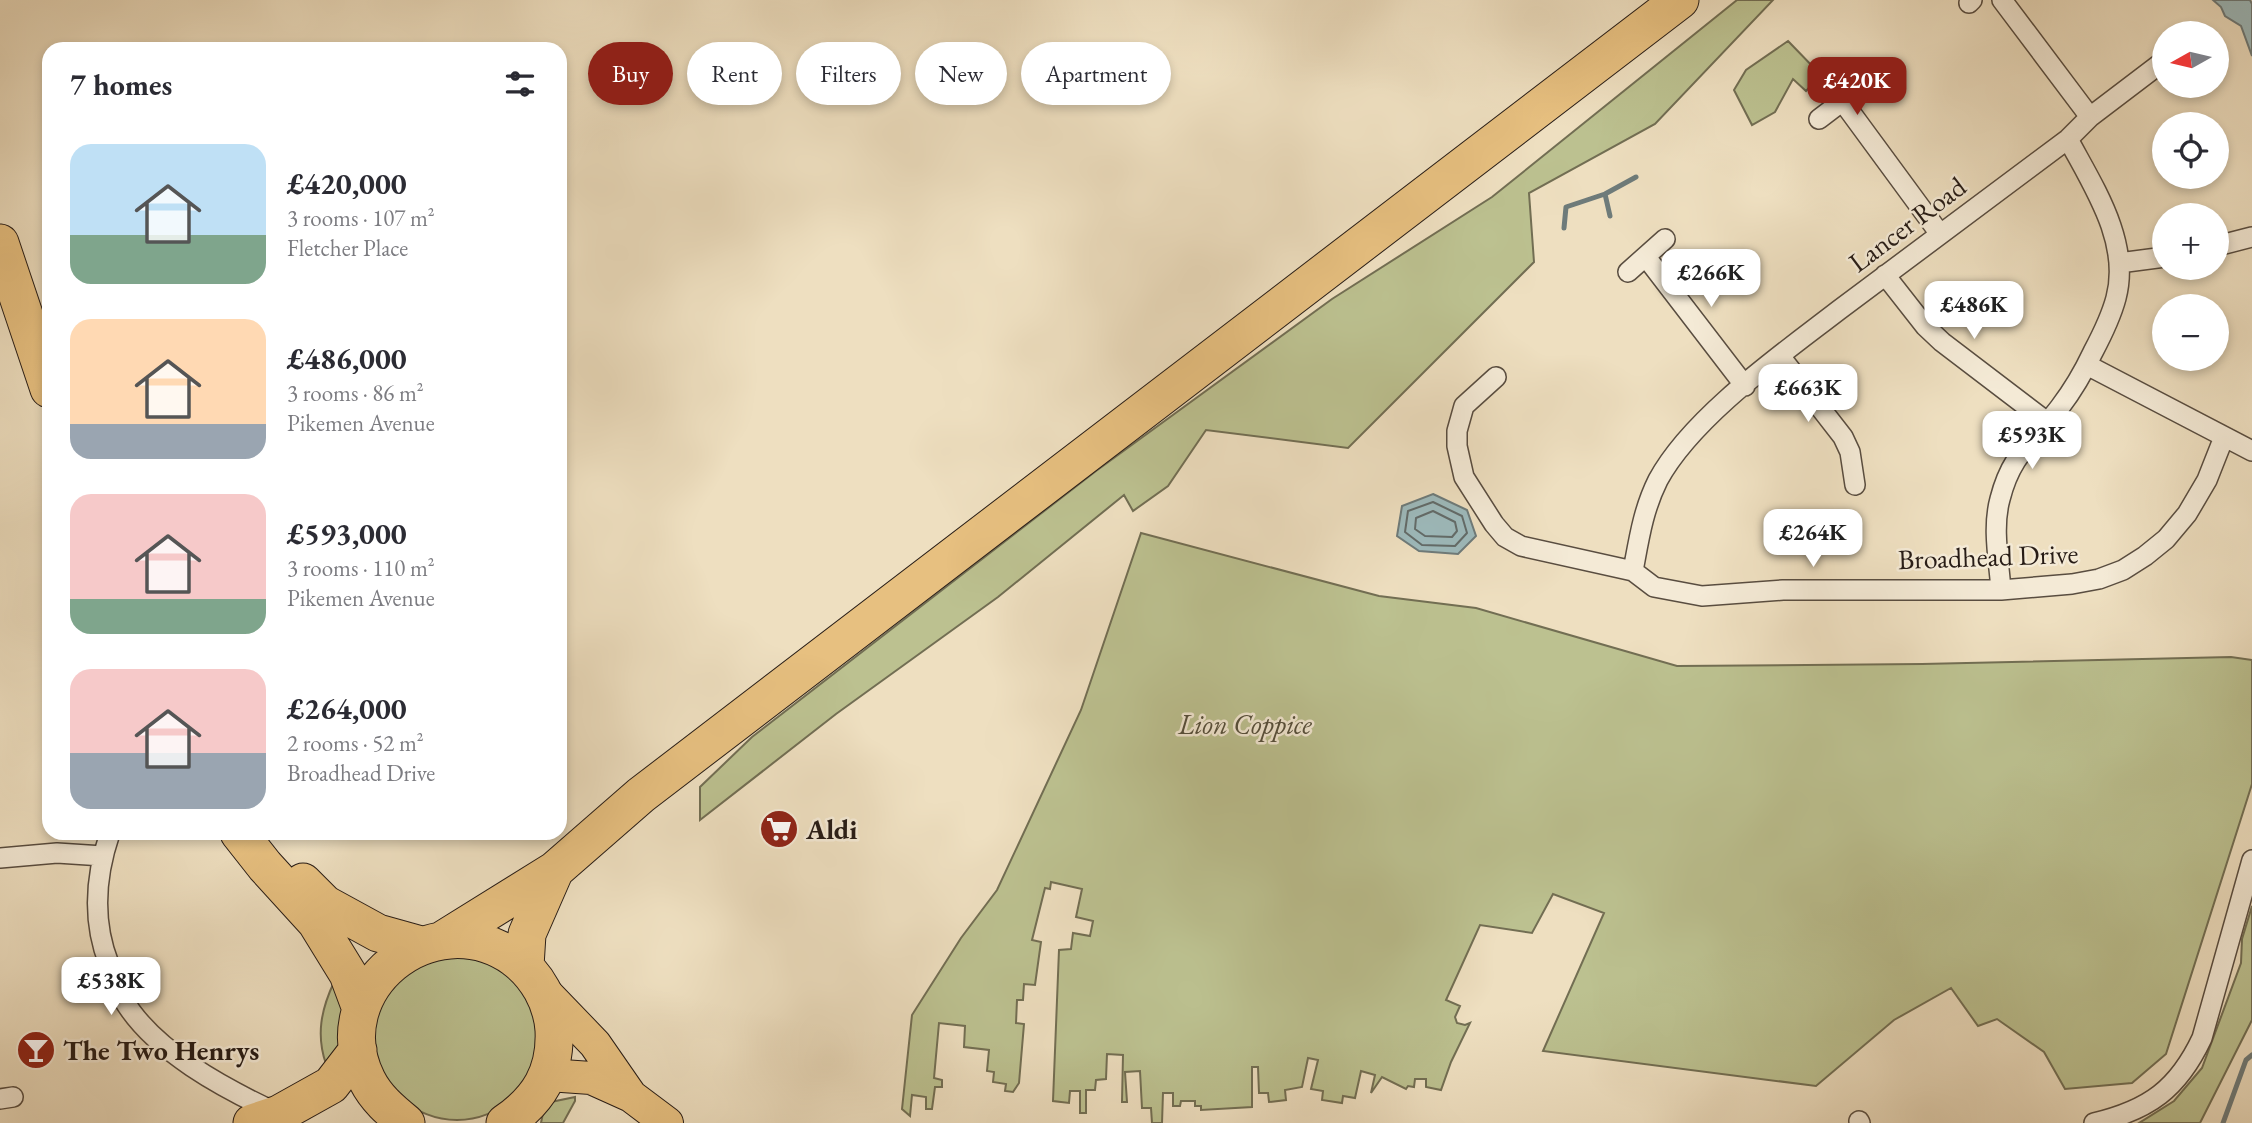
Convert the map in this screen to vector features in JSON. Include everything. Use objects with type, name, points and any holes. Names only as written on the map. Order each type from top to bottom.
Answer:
[{"type":"highway","points":[[405,1123],[383,1104],[366,1079],[358,1050],[357,1030],[361,1009],[374,982],[395,960],[432,942],[555,870],[641,795],[1680,0]]},
{"type":"highway","points":[[0,243],[42,368]]},
{"type":"highway","points":[[244,840],[264,866],[316,922],[348,974],[361,1009]]},
{"type":"highway","points":[[263,840],[325,904],[378,933],[432,942],[473,940],[501,949],[534,979]]},
{"type":"highway","points":[[518,1119],[538,1094],[548,1075],[555,1047],[553,1018],[534,979],[527,934],[555,870]]},
{"type":"highway","points":[[266,1119],[331,1085],[358,1050]]},
{"type":"main road","points":[[534,979],[595,1044],[631,1096]]},
{"type":"main road","points":[[548,1075],[591,1078],[631,1096],[667,1123]]},
{"type":"street","points":[[2002,0],[2090,117]]},
{"type":"street","name":"Lancer Road","points":[[1633,571],[1642,516],[1659,479],[1674,456],[1701,426],[1780,356],[2068,139],[2090,117],[2152,70]]},
{"type":"street","points":[[1819,119],[1869,81]]},
{"type":"street","points":[[1843,102],[1940,234]]},
{"type":"street","points":[[2001,590],[1997,533],[1999,502],[2007,475],[2019,453],[2060,408],[2087,365],[2117,296],[2119,264],[2111,224],[2068,139]]},
{"type":"street","points":[[2229,243],[2252,237]]},
{"type":"street","points":[[1628,272],[1665,239]]},
{"type":"street","points":[[1646,257],[1745,386]]},
{"type":"street","points":[[2119,264],[2152,259]]},
{"type":"street","points":[[1885,275],[1925,326],[1942,342],[2047,422]]},
{"type":"street","points":[[1780,356],[1843,437],[1850,452],[1856,485]]},
{"type":"street","points":[[2087,365],[2252,451]]},
{"type":"street","name":"Broadhead Drive","points":[[1496,377],[1464,406],[1457,431],[1457,446],[1464,477],[1505,537],[1521,546],[1633,571],[1654,587],[1702,596],[1783,590],[2001,590],[2099,579],[2123,570],[2166,539],[2187,514],[2207,480],[2224,437]]},
{"type":"street","points":[[108,840],[103,856],[97,904],[101,942],[119,990],[132,1011],[153,1034],[266,1119]]},
{"type":"street","points":[[0,858],[57,853],[103,856]]},
{"type":"street","points":[[2094,1123],[2123,1115],[2167,1091],[2191,1061],[2202,1038],[2252,860]]},
{"type":"green space","points":[[1737,0],[1773,0],[1655,124],[1529,193],[1534,262],[1348,448],[1206,430],[1168,486],[1133,511],[1124,495],[998,597],[836,714],[700,820],[700,787],[752,737],[1096,471],[1332,299],[1492,197]]},
{"type":"green space","points":[[1788,41],[1821,75],[1806,91],[1793,79],[1775,112],[1752,125],[1734,90],[1746,70]]},
{"type":"green space","name":"Lion Coppice","points":[[1141,533],[1379,596],[1476,608],[1677,666],[2231,657],[2252,660],[2252,784],[2166,1054],[2132,1083],[2065,1089],[2044,1052],[1997,1019],[1978,1026],[1951,988],[1894,1020],[1816,1086],[1543,1051],[1604,913],[1553,894],[1532,933],[1480,925],[1446,1000],[1460,1006],[1455,1017],[1457,1023],[1470,1023],[1441,1090],[1426,1087],[1426,1079],[1415,1079],[1414,1087],[1408,1086],[1406,1089],[1382,1077],[1371,1093],[1375,1075],[1361,1071],[1355,1098],[1343,1096],[1342,1103],[1322,1100],[1323,1091],[1311,1089],[1318,1060],[1308,1058],[1302,1087],[1285,1090],[1286,1100],[1269,1102],[1268,1093],[1259,1093],[1258,1067],[1252,1067],[1252,1107],[1201,1110],[1201,1106],[1195,1106],[1195,1101],[1181,1101],[1180,1106],[1173,1106],[1173,1093],[1163,1093],[1162,1123],[1152,1123],[1151,1108],[1142,1108],[1140,1071],[1125,1072],[1127,1102],[1122,1102],[1123,1055],[1107,1054],[1106,1079],[1096,1080],[1095,1090],[1086,1090],[1086,1113],[1080,1113],[1080,1091],[1070,1091],[1069,1103],[1053,1101],[1059,950],[1071,949],[1073,933],[1090,936],[1093,921],[1076,917],[1082,889],[1051,882],[1050,889],[1045,888],[1032,940],[1041,942],[1035,985],[1024,984],[1023,1000],[1017,1000],[1016,1023],[1024,1024],[1019,1083],[1013,1092],[1005,1091],[1006,1084],[993,1082],[994,1072],[987,1071],[989,1050],[964,1047],[965,1026],[939,1023],[934,1078],[942,1080],[942,1087],[935,1087],[932,1109],[926,1109],[926,1097],[912,1095],[910,1116],[902,1109],[912,1015],[961,938],[997,890],[1081,710]]},
{"type":"green space","points":[[2252,906],[2252,1020],[2200,1123],[2139,1123],[2174,1101],[2202,1068],[2241,963],[2242,939]]},
{"type":"green space","points":[[457,954],[489,961],[503,968],[515,979],[526,991],[533,1005],[540,1037],[533,1069],[526,1083],[515,1095],[503,1106],[489,1113],[457,1120],[425,1113],[411,1106],[399,1095],[388,1083],[381,1069],[374,1037],[381,1005],[388,991],[399,979],[411,968],[425,961]]},
{"type":"green space","points":[[334,982],[344,992],[341,1041],[326,1064],[321,1043],[321,1023]]},
{"type":"green space","points":[[575,1097],[563,1123],[541,1123],[543,1113],[551,1102]]},
{"type":"water","points":[[2213,0],[2250,0],[2252,56],[2241,26],[2225,16],[2221,7]]},
{"type":"water","points":[[1433,494],[1467,510],[1476,536],[1458,554],[1419,551],[1397,536],[1402,506]]},
{"type":"waterway","points":[[1564,228],[1566,207],[1605,194],[1636,177]]},
{"type":"waterway","points":[[1605,194],[1610,216]]},
{"type":"waterway","points":[[2223,1123],[2246,1060],[2252,1055]]},
{"type":"place","name":"Aldi","points":[[779,829]]},
{"type":"place","name":"The Two Henrys","points":[[36,1050]]}]
